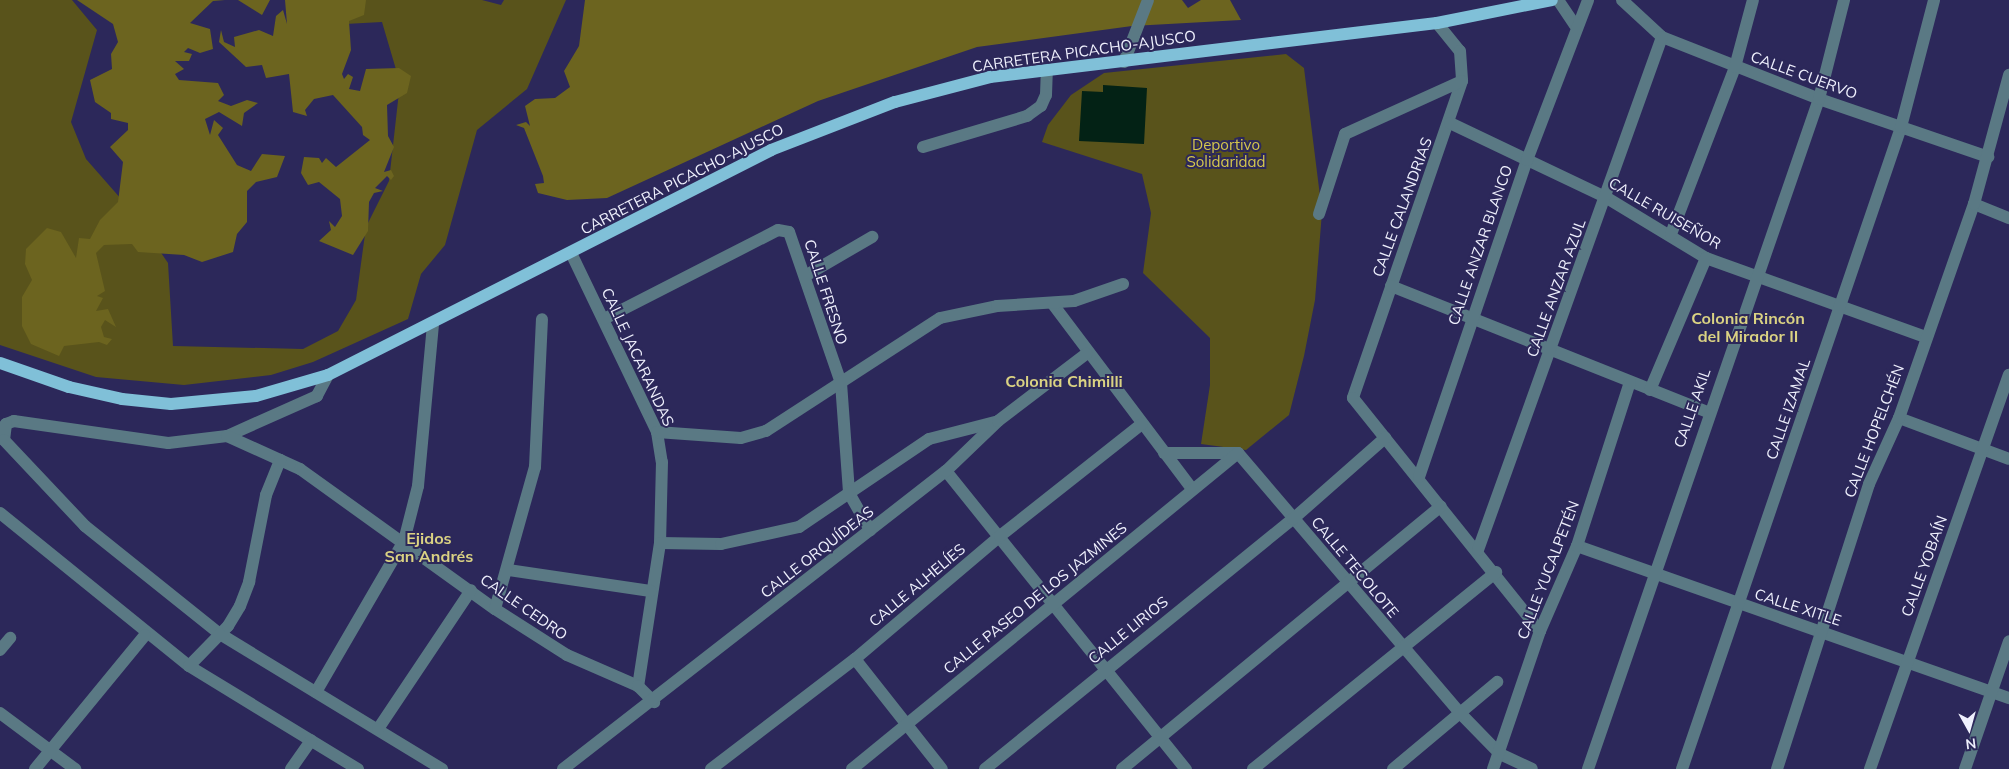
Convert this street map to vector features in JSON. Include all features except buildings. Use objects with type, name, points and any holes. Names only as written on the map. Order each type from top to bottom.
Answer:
[{"type":"main road","name":"CARRETERA PICACHO-AJUSCO","points":[[0,362],[78,389],[171,404],[256,396],[328,375],[771,150],[886,106],[990,77],[1437,23],[1552,0]]},
{"type":"street","points":[[1124,62],[1148,0]]},
{"type":"street","points":[[1558,0],[1575,25]]},
{"type":"street","name":"CALLE ANZAR BLANCO","points":[[1418,477],[1471,318],[1575,25],[1588,0]]},
{"type":"street","name":"CALLE CUERVO","points":[[1622,0],[1662,37],[1819,99],[1988,157]]},
{"type":"street","points":[[1670,234],[1735,67],[1753,0]]},
{"type":"street","name":"CALLE AKIL","points":[[1588,769],[1707,412],[1819,99],[1844,0]]},
{"type":"street","name":"CALLE IZAMAL","points":[[1682,769],[1901,127],[1934,0]]},
{"type":"street","name":"CALLE CALANDRIAS","points":[[1385,438],[1356,406],[1354,390],[1450,123],[1462,81],[1460,51],[1437,23]]},
{"type":"street","name":"CALLE ANZAR AZUL","points":[[1478,550],[1607,198],[1662,37]]},
{"type":"street","points":[[923,147],[1026,116],[1041,106],[1046,95],[1047,71]]},
{"type":"street","name":"CALLE HOPELCHÉN","points":[[1777,769],[1824,632],[1870,484],[1899,418],[1926,336],[1974,204],[2009,75]]},
{"type":"street","points":[[1319,214],[1344,134],[1462,81]]},
{"type":"street","name":"CALLE RUISEÑOR","points":[[1450,123],[1607,198],[1670,234],[1706,258],[1926,336]]},
{"type":"street","points":[[1974,204],[2009,218]]},
{"type":"street","name":"CALLE FRESNO","points":[[604,319],[778,230],[789,232],[841,383],[849,493],[870,530]]},
{"type":"street","points":[[805,276],[872,236]]},
{"type":"street","name":"CALLE JACARANDAS","points":[[571,253],[657,432],[664,496],[660,542],[650,591],[638,686]]},
{"type":"street","points":[[1650,390],[1706,258]]},
{"type":"street","points":[[657,432],[740,438],[766,431],[940,318],[998,306],[1074,301],[1123,284]]},
{"type":"street","points":[[1391,286],[1707,412]]},
{"type":"street","points":[[1052,303],[1086,354],[1192,490]]},
{"type":"street","points":[[495,609],[508,570],[535,467],[542,320]]},
{"type":"street","points":[[316,692],[404,542],[418,486],[433,323]]},
{"type":"street","name":"CALLE ORQUÍDEAS","points":[[563,769],[654,702],[946,472],[998,421],[1086,354]]},
{"type":"street","points":[[328,375],[317,396],[227,436],[168,443],[14,421],[6,424],[4,440],[39,482],[85,526],[220,634],[442,769]]},
{"type":"street","name":"CALLE YOBAÍN","points":[[1870,769],[2009,375]]},
{"type":"street","name":"CALLE YUCALPETÉN","points":[[1493,769],[1500,754],[1540,631],[1577,546],[1630,382]]},
{"type":"street","points":[[1899,418],[2009,459]]},
{"type":"street","points":[[660,542],[756,539],[799,527],[929,439],[998,421]]},
{"type":"street","name":"CALLE ALHELÍES","points":[[710,769],[855,660],[1000,536],[1142,424]]},
{"type":"street","name":"CALLE CEDRO","points":[[227,436],[280,460],[404,542],[495,609],[567,656],[638,686],[654,702]]},
{"type":"street","points":[[1385,438],[1496,572],[1540,631]]},
{"type":"street","name":"CALLE LIRIOS","points":[[986,769],[1104,669],[1293,519],[1385,438]]},
{"type":"street","points":[[1164,453],[1238,453]]},
{"type":"street","name":"CALLE TECOLOTE","points":[[1238,453],[1402,648],[1500,754]]},
{"type":"street","name":"CALLE PASEO DE LOS JAZMINES","points":[[852,769],[1238,453]]},
{"type":"street","points":[[188,666],[220,634],[240,606],[249,582],[266,495],[280,460]]},
{"type":"street","points":[[946,472],[1000,536],[1052,605],[1186,769]]},
{"type":"street","points":[[1122,769],[1442,506]]},
{"type":"street","points":[[0,513],[145,634],[188,666],[358,769]]},
{"type":"street","name":"CALLE XITLE","points":[[1577,546],[1737,604],[1824,632],[2009,698]]},
{"type":"street","points":[[508,570],[650,591]]},
{"type":"street","points":[[1253,769],[1496,572]]},
{"type":"street","points":[[378,729],[471,590]]},
{"type":"street","points":[[35,769],[145,634]]},
{"type":"street","points":[[0,650],[10,638]]},
{"type":"street","points":[[1965,769],[2009,641]]},
{"type":"street","points":[[855,660],[942,769]]},
{"type":"street","points":[[1394,769],[1497,682]]},
{"type":"street","points":[[0,713],[48,751],[75,769]]},
{"type":"street","points":[[290,769],[311,740]]},
{"type":"street","points":[[1500,754],[1532,769]]},
{"type":"green space","points":[[0,0],[72,0],[97,30],[71,122],[86,159],[136,216],[168,263],[173,346],[303,349],[338,331],[356,300],[366,227],[389,181],[400,83],[382,22],[345,24],[342,0],[482,0],[501,5],[504,0],[566,0],[527,89],[477,130],[445,245],[421,274],[408,319],[313,362],[271,375],[184,385],[96,377],[0,345]]},
{"type":"green space","name":"Deportivo Solidaridad","points":[[1286,54],[1304,68],[1322,212],[1315,300],[1304,356],[1289,415],[1246,450],[1201,444],[1210,385],[1210,338],[1143,273],[1151,213],[1142,174],[1042,142],[1048,125],[1071,95],[1104,73]]},
{"type":"shaded area","points":[[77,0],[225,0],[213,1],[190,23],[210,29],[213,49],[200,53],[188,48],[184,52],[192,54],[189,61],[175,61],[184,69],[175,74],[179,80],[218,83],[224,95],[218,101],[231,106],[247,100],[258,103],[244,113],[242,126],[219,112],[205,119],[210,135],[214,120],[223,128],[218,135],[237,165],[251,171],[262,154],[285,156],[277,177],[256,182],[247,191],[247,222],[237,234],[233,252],[202,262],[184,255],[138,252],[132,244],[104,245],[96,253],[105,291],[97,296],[103,298],[96,311],[108,309],[116,327],[105,320],[101,327],[104,337],[112,339],[107,345],[99,342],[64,346],[59,356],[31,344],[22,326],[22,297],[32,280],[25,264],[26,249],[47,228],[61,232],[76,258],[79,238],[90,239],[100,220],[118,202],[123,162],[110,147],[128,130],[128,123],[111,119],[111,113],[95,102],[90,80],[112,69],[111,54],[118,42],[113,24]]},
{"type":"shaded area","points":[[238,0],[270,0],[262,15]]},
{"type":"shaded area","points":[[285,0],[366,0],[364,15],[349,21],[351,50],[342,74],[344,79],[348,74],[353,77],[349,89],[360,91],[366,69],[399,68],[411,76],[407,93],[387,105],[388,136],[394,147],[384,172],[391,170],[394,176],[391,180],[387,176],[375,188],[383,191],[374,193],[369,202],[368,231],[353,255],[319,241],[331,230],[329,221],[335,227],[342,216],[340,199],[319,182],[308,185],[301,173],[304,157],[319,158],[322,163],[326,158],[336,167],[370,140],[363,135],[362,127],[333,95],[314,99],[305,110],[307,116],[293,112],[289,74],[266,78],[262,65],[246,67],[219,42],[221,30],[224,42],[235,47],[234,37],[259,30],[273,36],[276,16],[283,10],[287,24]]},
{"type":"shaded area","points":[[585,0],[1182,0],[1188,8],[1201,0],[1230,0],[1241,20],[1132,26],[977,47],[818,101],[607,198],[567,200],[538,193],[535,184],[544,183],[543,176],[524,128],[516,125],[526,122],[530,126],[525,106],[535,99],[555,98],[570,87],[564,71],[579,46]]},
{"type":"shaded area","points":[[1103,85],[1147,88],[1144,144],[1079,141],[1082,91],[1103,92]]},
{"type":"district","name":"Colonia Rincón del Mirador II","points":[[1748,327]]},
{"type":"district","name":"Colonia Chimilli","points":[[1064,381]]},
{"type":"district","name":"Ejidos San Andrés","points":[[429,547]]}]
